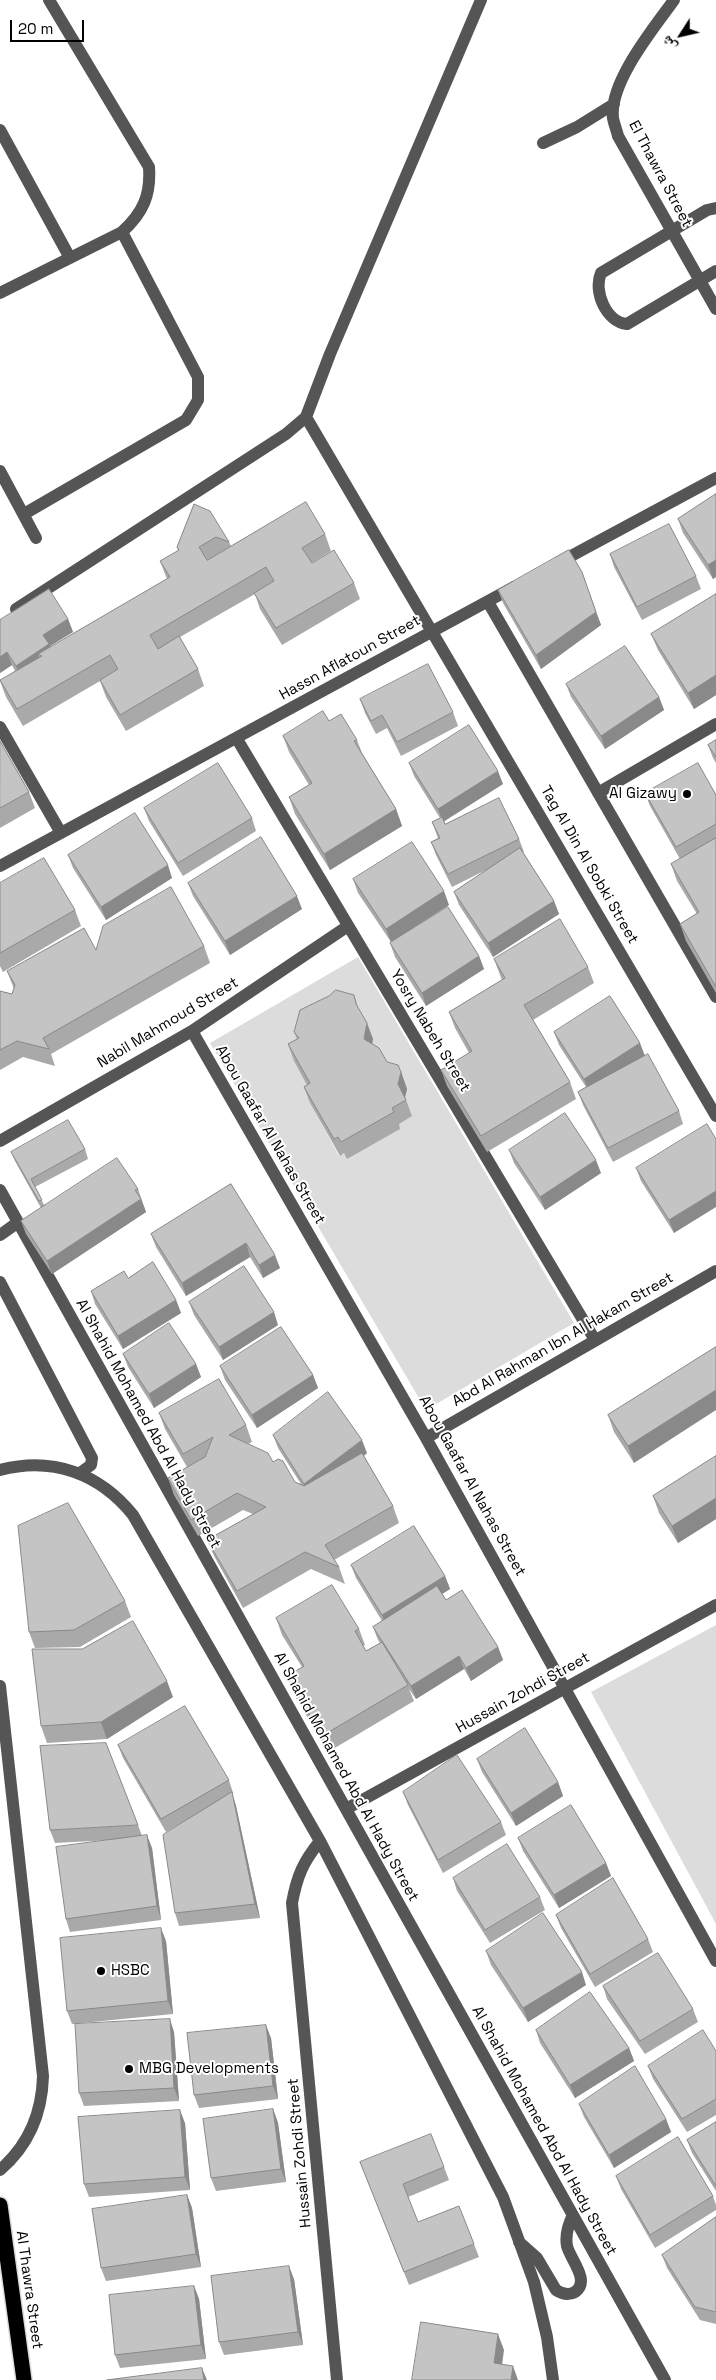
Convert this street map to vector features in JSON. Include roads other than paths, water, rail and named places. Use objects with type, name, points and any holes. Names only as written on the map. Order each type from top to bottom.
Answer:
[{"type":"highway","name":"Al Thawra Street","points":[[0,2205],[24,2380]]},
{"type":"street","points":[[0,292],[122,232],[136,220],[145,204],[150,186],[149,167],[49,0]]},
{"type":"street","points":[[16,609],[286,434],[306,417],[330,354],[481,0]]},
{"type":"street","name":"El Thawra Street","points":[[674,0],[628,69],[614,104],[613,118],[618,136],[716,309]]},
{"type":"street","points":[[543,143],[577,127],[614,104]]},
{"type":"street","points":[[0,130],[70,258]]},
{"type":"street","points":[[716,208],[706,210],[601,273],[598,279],[598,294],[614,320],[627,324],[716,271]]},
{"type":"street","points":[[24,514],[186,420],[198,400],[198,377],[122,232]]},
{"type":"street","name":"Tag Al Din Al Sobki Street","points":[[306,417],[716,1116]]},
{"type":"street","points":[[0,471],[36,538]]},
{"type":"street","points":[[546,570],[716,478]]},
{"type":"street","name":"Hassn Aflatoun Street","points":[[0,866],[529,579]]},
{"type":"street","points":[[488,602],[716,998]]},
{"type":"street","points":[[598,793],[716,724]]},
{"type":"street","points":[[0,727],[61,833]]},
{"type":"street","name":"Yosry Nabeh Street","points":[[237,739],[595,1340]]},
{"type":"street","name":"Nabil Mahmoud Street","points":[[0,1141],[192,1031],[348,926]]},
{"type":"street","name":"Abou Gaafar Al Nahas Street","points":[[192,1031],[426,1438],[716,1961]]},
{"type":"street","name":"Al Shahid Mohamed Abd Al Hady Street","points":[[0,1190],[666,2380]]},
{"type":"street","points":[[0,1235],[17,1223]]},
{"type":"street","name":"Abd Al Rahman Ibn Al Hakam Street","points":[[426,1438],[716,1271]]},
{"type":"street","points":[[0,1282],[92,1458],[91,1465],[80,1473]]},
{"type":"street","points":[[0,1470],[29,1464],[46,1465],[80,1473],[110,1490],[133,1515],[320,1841],[503,2197],[534,2282],[547,2337],[553,2380]]},
{"type":"street","name":"Hussain Zohdi Street","points":[[346,1809],[716,1605]]},
{"type":"street","points":[[0,1686],[43,2076],[42,2092],[35,2123],[19,2151],[0,2170]]},
{"type":"street","name":"Hussain Zohdi Street","points":[[320,1841],[305,1859],[296,1882],[292,1903],[337,2380]]},
{"type":"street","points":[[519,2242],[537,2258],[556,2290],[568,2294],[573,2293],[581,2283],[581,2277],[567,2246],[566,2235],[572,2215]]},
{"type":"place","name":"Al Gizawy","points":[[687,794]]},
{"type":"place","name":"HSBC","points":[[101,1971]]},
{"type":"place","name":"MBG Developments","points":[[129,2069]]}]
